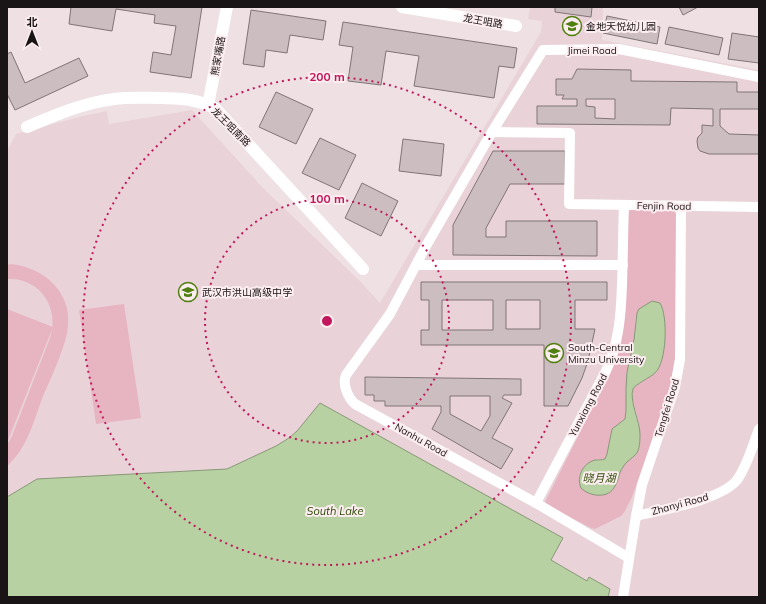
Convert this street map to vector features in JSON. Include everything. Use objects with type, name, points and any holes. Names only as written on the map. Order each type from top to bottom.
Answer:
[{"type":"street","name":"熊家嘴路","points":[[208,105],[227,7]]},
{"type":"street","name":"龙王咀路","points":[[402,7],[516,26]]},
{"type":"street","name":"Jimei Road","points":[[492,132],[543,50],[619,49],[759,77]]},
{"type":"street","name":"龙王咀南路","points":[[27,127],[75,108],[114,99],[176,98],[208,105],[216,110],[363,269]]},
{"type":"street","name":"Fenjin Road","points":[[492,132],[570,133],[569,204],[759,207]]},
{"type":"street","name":"Nanhu Road","points":[[492,132],[426,246],[390,314],[345,377],[344,382],[350,399],[356,404],[536,503],[629,558]]},
{"type":"street","name":"Yunxiang Road","points":[[536,503],[606,371],[614,352],[620,325],[624,205]]},
{"type":"street","name":"Tengfei Road","points":[[623,597],[642,485],[675,387],[680,359],[681,206]]},
{"type":"street","points":[[416,265],[623,265]]},
{"type":"street","name":"Zhanyi Road","points":[[636,516],[711,497],[727,488],[735,482],[741,473],[759,429]]},
{"type":"shaded area","name":"South-Central Minzu University","points":[[530,7],[603,7],[602,40],[759,70],[759,597],[608,597],[609,589],[589,577],[587,581],[550,560],[563,537],[297,431],[276,446],[227,469],[37,479],[7,497],[7,151],[16,134],[107,111],[109,124],[192,110],[263,188],[360,281],[380,303],[541,32],[542,21],[528,19]]},
{"type":"shaded area","points":[[630,210],[674,211],[677,216],[676,352],[670,389],[632,497],[621,516],[595,529],[547,505],[545,502],[612,369],[619,351],[624,323],[627,215]],"holes":[[[663,310],[665,333],[656,373],[640,383],[633,389],[632,393],[639,425],[637,454],[625,463],[619,472],[617,481],[607,494],[596,495],[580,486],[579,475],[581,471],[595,460],[605,459],[612,429],[625,419],[627,372],[634,340],[636,316]]]},
{"type":"shaded area","points":[[11,264],[36,271],[56,286],[67,307],[68,320],[67,333],[63,348],[29,434],[20,451],[7,466],[7,445],[12,436],[50,338],[52,327],[52,316],[45,296],[29,283],[7,279],[7,265]]},
{"type":"shaded area","points":[[124,304],[141,418],[96,424],[79,310]]},
{"type":"shaded area","points":[[7,309],[53,327],[7,443]]},
{"type":"water","name":"晓月湖","points":[[652,301],[660,303],[663,309],[665,339],[662,359],[659,367],[655,373],[636,385],[633,389],[632,399],[640,429],[640,444],[634,456],[624,465],[612,490],[604,495],[594,495],[581,488],[579,479],[580,475],[587,464],[595,460],[605,459],[612,429],[625,419],[627,372],[634,340],[637,313],[639,309]]},
{"type":"water","name":"South Lake","points":[[320,403],[563,538],[551,560],[587,581],[589,577],[610,589],[608,597],[7,597],[7,497],[37,479],[227,469],[276,446],[289,438],[297,431]]},
{"type":"building","points":[[71,7],[202,7],[191,78],[150,72],[153,52],[171,55],[176,26],[154,23],[155,15],[116,9],[112,31],[69,24]]},
{"type":"building","points":[[555,7],[592,7],[591,17],[555,12]]},
{"type":"building","points":[[679,7],[698,7],[683,15]]},
{"type":"building","points":[[251,10],[326,21],[323,40],[290,35],[287,53],[266,50],[264,67],[243,64]]},
{"type":"building","points":[[607,16],[660,27],[657,44],[603,33]]},
{"type":"building","points":[[343,22],[517,48],[514,68],[499,66],[494,98],[414,86],[419,56],[386,51],[381,85],[348,81],[353,47],[339,45]]},
{"type":"building","points":[[669,27],[723,38],[719,55],[665,44]]},
{"type":"building","points":[[732,33],[759,37],[759,63],[728,59]]},
{"type":"building","points":[[11,52],[25,83],[79,58],[88,76],[15,110],[7,94],[7,54]]},
{"type":"building","points":[[577,69],[631,70],[631,81],[737,82],[737,92],[759,92],[759,109],[720,109],[720,126],[729,134],[759,135],[759,154],[709,154],[700,151],[697,141],[698,137],[702,133],[702,125],[713,126],[713,109],[671,108],[670,125],[537,124],[537,106],[577,106],[577,99],[562,99],[564,95],[556,95],[556,79],[572,79]],"holes":[[[586,99],[615,99],[615,119],[595,118],[595,107],[586,106]]]},
{"type":"building","points":[[276,92],[313,109],[296,144],[259,127]]},
{"type":"building","points":[[320,138],[356,155],[339,190],[302,173]]},
{"type":"building","points":[[403,139],[444,144],[441,176],[399,171]]},
{"type":"building","points":[[493,151],[565,151],[565,184],[510,184],[486,228],[486,237],[506,237],[506,221],[597,221],[597,256],[453,255],[453,225]]},
{"type":"building","points":[[362,183],[398,201],[381,236],[345,218]]},
{"type":"building","points":[[421,282],[607,282],[607,300],[575,300],[575,329],[595,329],[588,361],[582,378],[568,406],[544,406],[544,345],[421,345],[421,330],[429,330],[429,300],[421,300]],"holes":[[[442,300],[493,300],[493,330],[442,330]],[[506,300],[540,300],[540,329],[506,329]]]},
{"type":"building","points":[[365,377],[521,379],[521,395],[504,395],[502,398],[512,403],[492,438],[513,449],[501,469],[432,429],[441,412],[441,406],[385,406],[385,401],[374,401],[374,395],[365,395]],"holes":[[[450,396],[490,396],[490,416],[481,431],[450,414]]]},
{"type":"place","name":"金地天悦幼儿园","points":[[572,26]]},
{"type":"place","name":"武汉市洪山高级中学","points":[[188,292]]},
{"type":"place","name":"South-Central Minzu University","points":[[554,353]]}]
